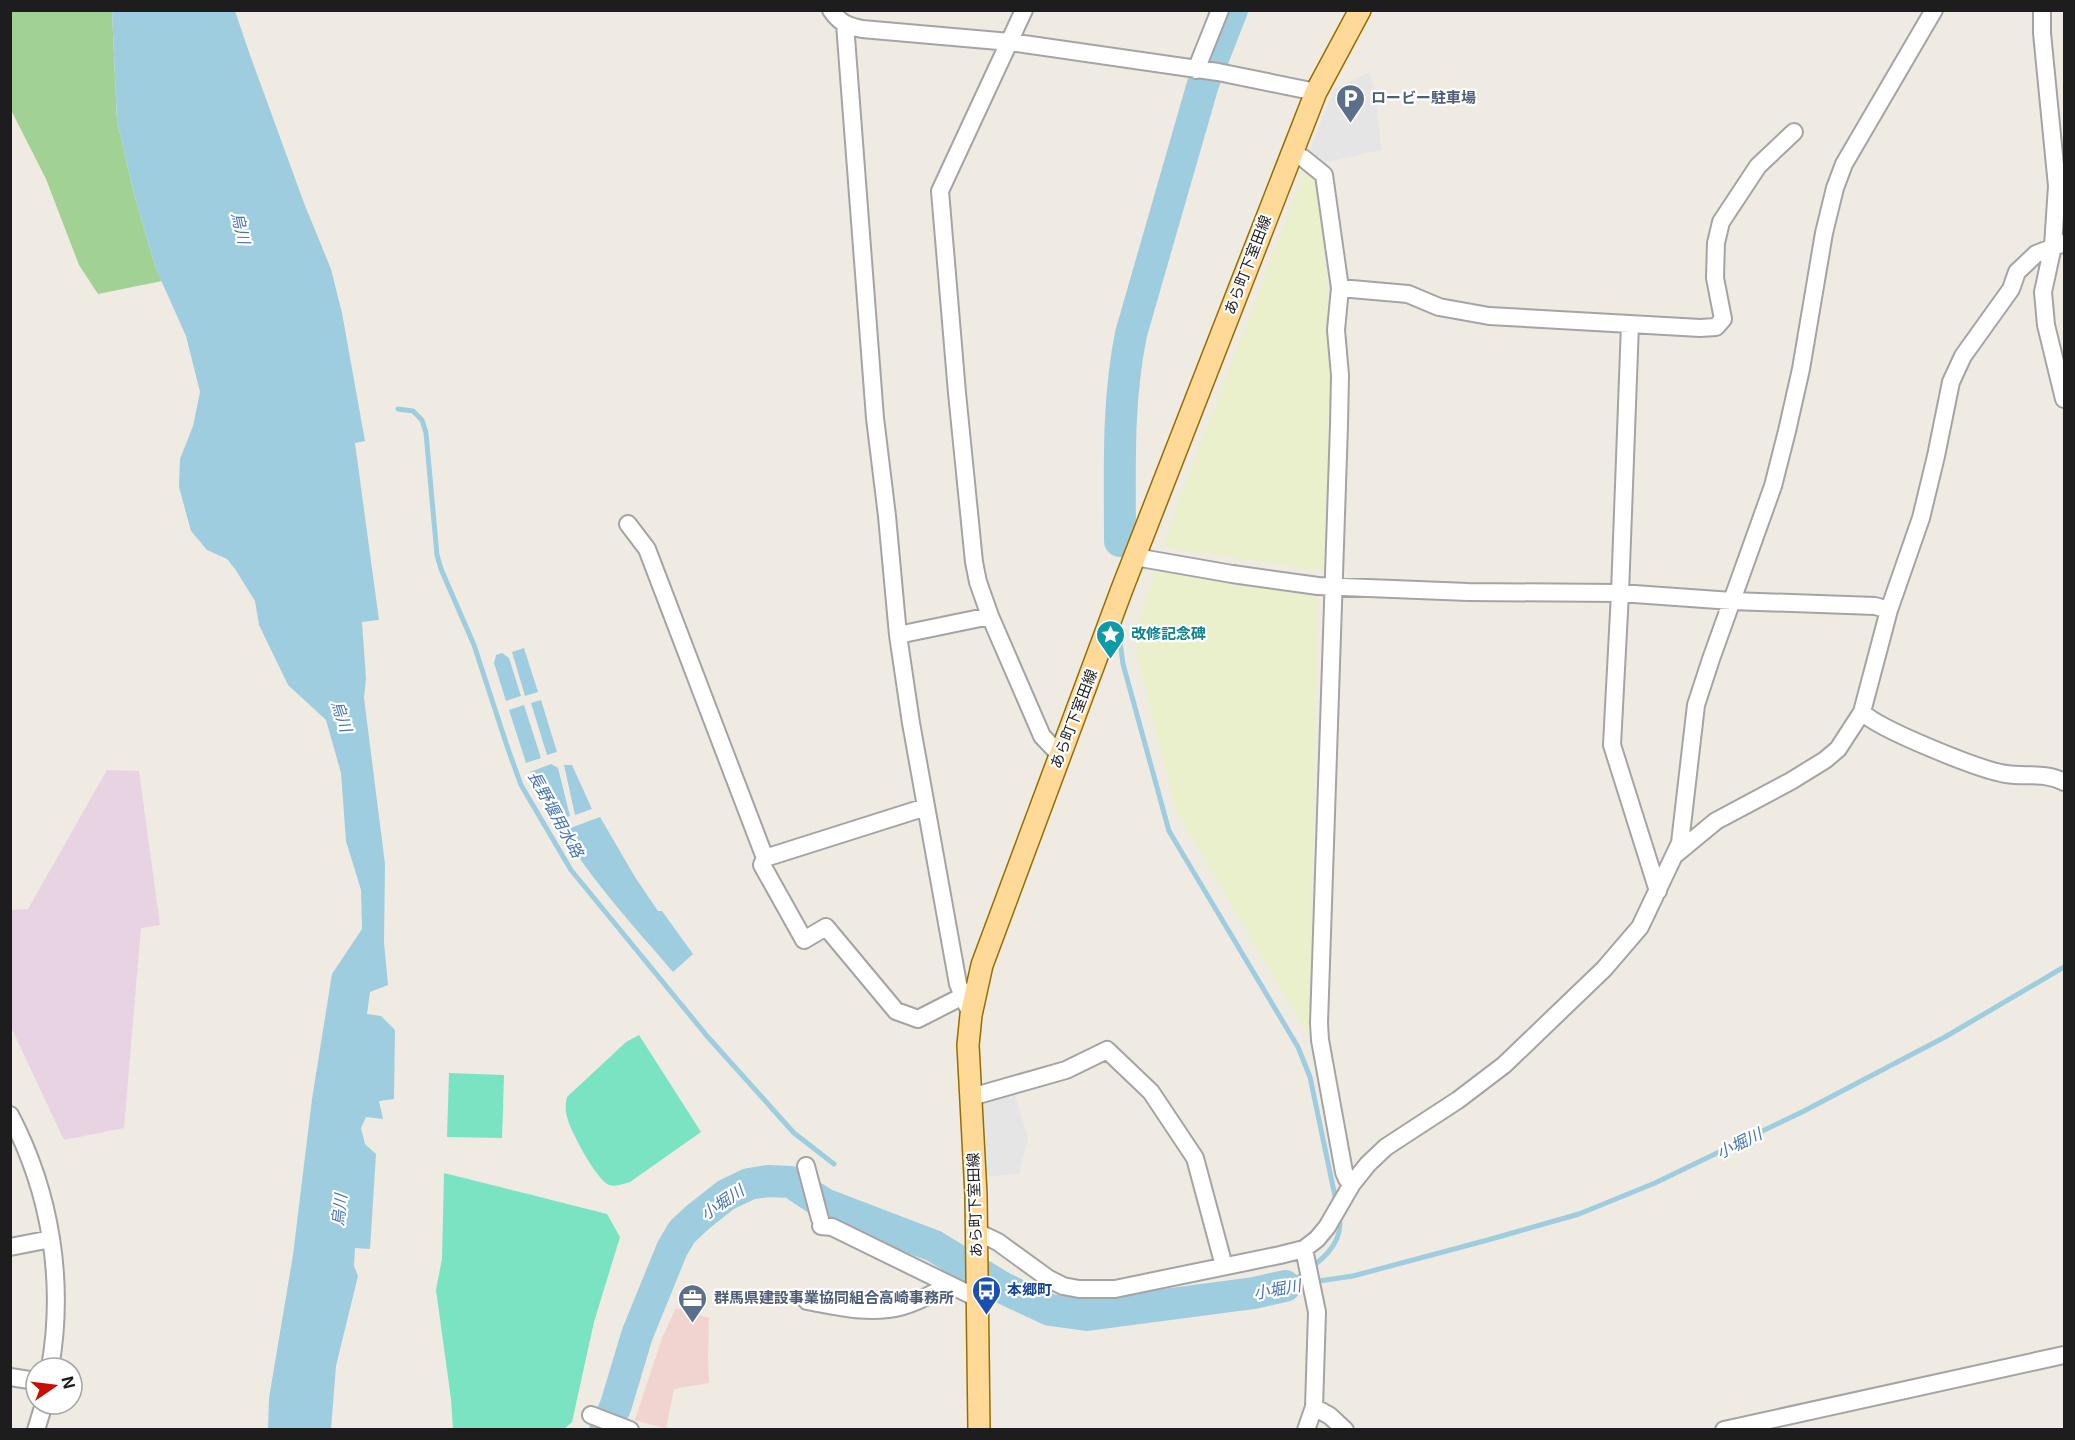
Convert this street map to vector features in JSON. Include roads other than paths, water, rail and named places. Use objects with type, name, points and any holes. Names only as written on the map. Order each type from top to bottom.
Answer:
[{"type":"main road","name":"あら町下室田線","points":[[979,1430],[977,1237],[967,1005],[1122,589],[1291,155],[1316,92],[1360,10]]},
{"type":"street","points":[[831,10],[838,21],[862,29],[1010,42],[1206,71],[1316,92]]},
{"type":"street","points":[[1024,10],[940,191],[957,393],[978,582],[990,616],[1042,736],[1060,755]]},
{"type":"street","points":[[1206,71],[1220,10]]},
{"type":"street","points":[[977,1237],[998,1242],[1049,1279],[1063,1286],[1079,1289],[1115,1288],[1304,1253],[1332,1219],[1348,1191],[1368,1164],[1386,1146],[1458,1100],[1519,1052],[1604,969],[1640,927],[1680,843],[1696,705],[1773,486],[1787,431],[1813,305],[1824,233],[1835,188],[1844,164],[1934,10]]},
{"type":"street","points":[[2042,10],[2042,33],[2057,186],[2059,245],[2043,292],[2046,325],[2064,399]]},
{"type":"street","points":[[628,524],[648,549],[765,858],[762,865],[804,940],[826,927],[896,1011],[918,1019],[967,1005],[958,984],[898,635],[875,418],[845,24]]},
{"type":"street","points":[[1340,288],[1408,294],[1439,307],[1489,316],[1716,327],[1723,319],[1715,278],[1716,243],[1720,222],[1758,166],[1794,132]]},
{"type":"street","points":[[1291,155],[1303,158],[1324,176],[1340,288],[1336,330],[1340,385],[1319,1023],[1320,1040],[1348,1191]]},
{"type":"street","points":[[1674,856],[1716,821],[1825,760],[1838,749],[1862,711],[1889,610],[1921,518],[1951,382],[1963,356],[2010,288],[2018,272],[2036,254],[2059,245]]},
{"type":"street","points":[[1630,324],[1612,745],[1658,891]]},
{"type":"street","points":[[1135,557],[1318,586],[1468,592],[1620,593],[1732,601],[1875,606],[1889,610]]},
{"type":"street","points":[[898,635],[990,616]]},
{"type":"street","points":[[1862,711],[1867,717],[1886,727],[1970,765],[2005,774],[2062,777]]},
{"type":"street","points":[[765,858],[926,807]]},
{"type":"street","points":[[971,1097],[1066,1070],[1107,1050],[1151,1092],[1195,1158],[1224,1266]]},
{"type":"street","points":[[10,1115],[31,1159],[56,1265],[57,1294],[52,1356]]},
{"type":"street","points":[[806,1166],[820,1222],[950,1285],[977,1293]]},
{"type":"street","points":[[10,1247],[51,1239]]},
{"type":"street","points":[[1304,1253],[1317,1312],[1314,1407],[1306,1430]]},
{"type":"street","points":[[807,1301],[852,1309],[881,1310],[905,1306],[950,1285]]},
{"type":"street","points":[[1724,1430],[2064,1355]]},
{"type":"street","points":[[1314,1407],[1330,1416],[1345,1430]]},
{"type":"street","points":[[591,1415],[630,1430]]},
{"type":"water","name":"烏川","points":[[112,11],[235,11],[304,203],[331,269],[342,313],[365,441],[355,443],[379,620],[362,622],[366,678],[364,698],[385,864],[384,942],[388,985],[370,992],[367,1014],[381,1016],[395,1030],[394,1099],[379,1101],[383,1119],[366,1117],[361,1128],[365,1144],[376,1154],[370,1249],[355,1248],[354,1266],[358,1276],[336,1366],[331,1429],[268,1429],[269,1398],[293,1255],[312,1099],[332,974],[362,929],[361,890],[346,841],[341,773],[326,720],[288,685],[259,625],[255,601],[235,569],[227,559],[207,550],[191,531],[179,487],[180,459],[193,426],[200,392],[186,336],[156,269],[134,194],[117,121]]},
{"type":"water","points":[[524,648],[538,692],[525,696],[512,652]]},
{"type":"water","points":[[502,653],[509,658],[521,696],[506,701],[494,663],[496,655]]},
{"type":"water","points":[[541,700],[557,752],[547,755],[531,703]]},
{"type":"water","points":[[524,705],[541,758],[526,763],[509,710]]},
{"type":"water","points":[[551,764],[558,768],[570,816],[560,820],[553,816],[530,772]]},
{"type":"water","points":[[564,765],[572,765],[592,809],[575,815]]},
{"type":"water","points":[[600,817],[658,911],[662,911],[693,954],[673,972],[600,886],[562,831]]},
{"type":"waterway","points":[[1120,541],[1121,411],[1131,334],[1203,84],[1232,10]]},
{"type":"waterway","name":"長野堰用水路","points":[[398,409],[413,411],[422,420],[426,433],[437,555],[474,645],[521,785],[571,870],[707,1036],[794,1133],[834,1164]]},
{"type":"waterway","points":[[1119,634],[1123,664],[1169,831],[1298,1047],[1310,1077],[1336,1201]]},
{"type":"waterway","name":"小堀川","points":[[1285,1286],[1353,1276],[1484,1241],[1579,1214],[1655,1183],[1804,1111],[1945,1037],[2064,967]]},
{"type":"waterway","name":"小堀川","points":[[605,1430],[616,1405],[637,1335],[672,1249],[682,1232],[698,1217],[726,1195],[749,1184],[768,1181],[791,1182],[824,1204],[934,1246],[1003,1288],[1050,1310],[1087,1315],[1254,1293],[1285,1286]]},
{"type":"waterway","points":[[1287,1285],[1315,1265],[1331,1248],[1340,1228],[1339,1216]]},
{"type":"place","name":"ロービー駐車場","points":[[1350,124]]},
{"type":"place","name":"改修記念碑","points":[[1110,660]]},
{"type":"place","name":"本郷町","points":[[986,1316]]},
{"type":"place","name":"群馬県建設事業協同組合高崎事務所","points":[[693,1324]]}]
